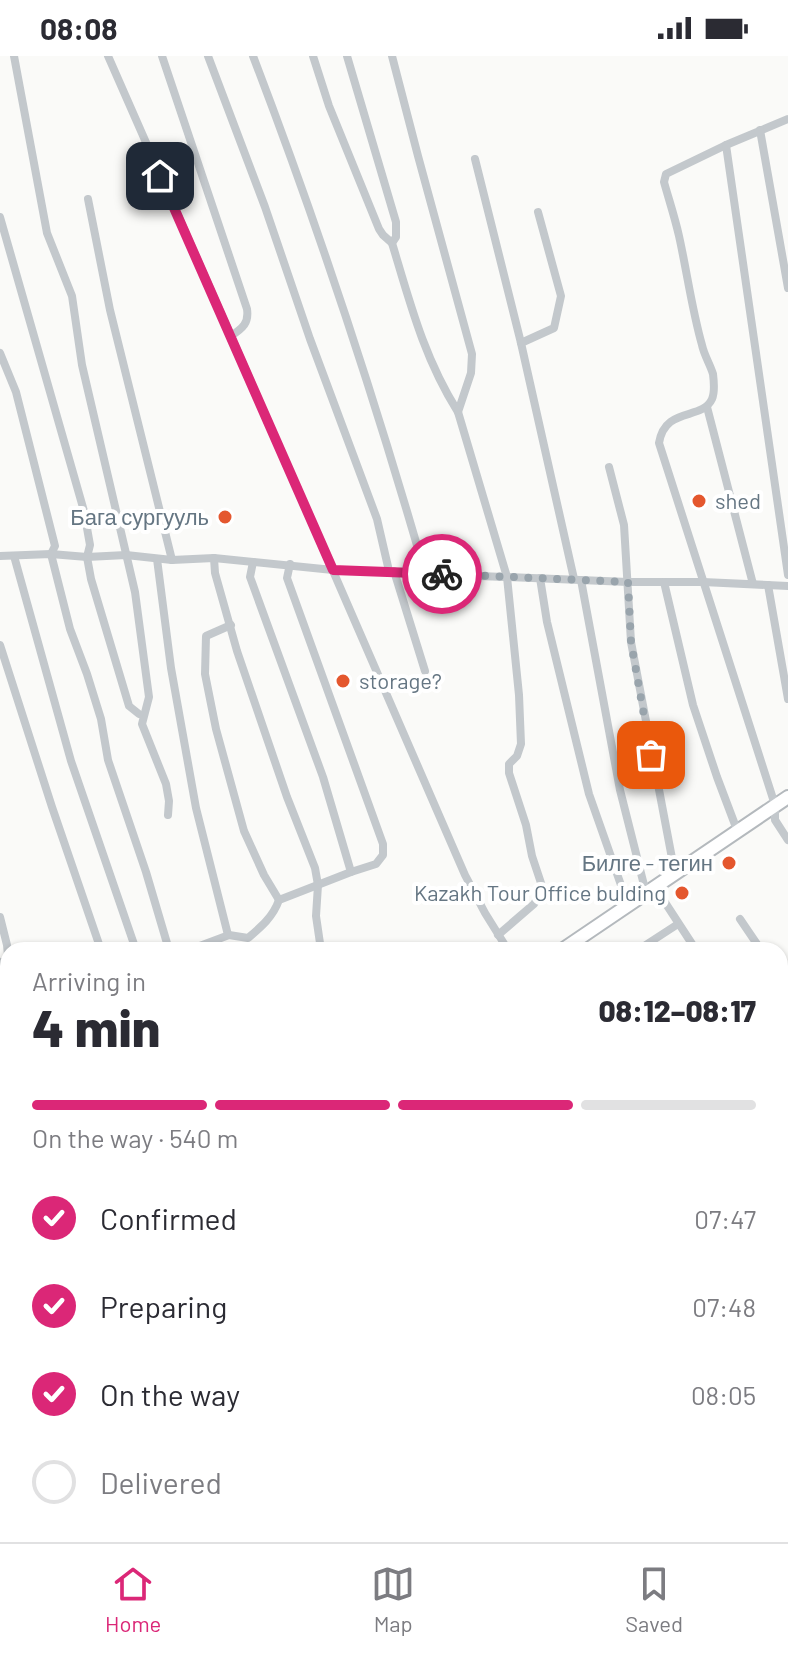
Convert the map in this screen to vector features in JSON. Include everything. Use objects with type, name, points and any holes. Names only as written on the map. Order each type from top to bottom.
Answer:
[{"type":"highway","points":[[574,942],[788,797]]},
{"type":"street","points":[[14,56],[47,233],[72,296],[82,365],[138,611],[149,697],[142,724],[166,784],[168,815]]},
{"type":"street","points":[[108,56],[465,875],[503,942]]},
{"type":"street","points":[[162,56],[247,309],[249,318],[246,325],[231,336]]},
{"type":"street","points":[[208,56],[377,519],[425,671]]},
{"type":"street","points":[[253,56],[340,300],[390,451],[425,573]]},
{"type":"street","points":[[313,56],[329,106],[379,229],[392,243],[436,376],[458,412],[507,577],[521,744],[517,756],[509,764],[509,773],[543,889],[534,904],[498,935]]},
{"type":"street","points":[[347,56],[396,222],[396,237],[392,243]]},
{"type":"street","points":[[392,56],[472,354],[471,373],[458,412]]},
{"type":"street","points":[[788,119],[666,174],[664,182],[702,349],[713,374],[713,397],[707,407],[668,423],[660,432],[659,443],[775,805],[775,820],[788,840]]},
{"type":"street","points":[[760,130],[788,288]]},
{"type":"street","points":[[726,145],[788,575]]},
{"type":"street","points":[[475,159],[578,580],[620,790],[650,890],[690,942]]},
{"type":"street","points":[[88,199],[110,310],[172,560]]},
{"type":"street","points":[[521,343],[554,328],[561,296],[538,212]]},
{"type":"street","points":[[0,217],[84,511],[90,545],[87,557],[102,619],[129,706],[139,714]]},
{"type":"street","points":[[0,353],[16,392],[55,546],[51,554],[70,629],[101,719],[108,760],[167,942]]},
{"type":"street","points":[[707,407],[753,584]]},
{"type":"street","points":[[609,467],[624,525],[631,642],[675,874]]},
{"type":"street","points":[[0,556],[51,554],[87,557],[126,555],[172,560],[214,558],[333,570],[788,586]]},
{"type":"street","points":[[14,556],[71,761],[133,942]]},
{"type":"street","points":[[214,558],[215,573],[237,651],[315,868],[320,942]]},
{"type":"street","points":[[157,559],[171,668],[196,808],[228,935]]},
{"type":"street","points":[[253,562],[250,577],[323,777],[351,872]]},
{"type":"street","points":[[279,900],[376,864],[383,855],[383,844],[287,578],[290,564]]},
{"type":"street","points":[[540,578],[547,622],[589,794],[628,905]]},
{"type":"street","points":[[664,582],[693,705],[737,830]]},
{"type":"street","points":[[768,585],[788,699]]},
{"type":"street","points":[[210,942],[228,935],[248,938],[263,926],[279,900],[244,831],[216,729],[205,674],[206,636],[231,625]]},
{"type":"street","points":[[0,645],[98,942]]},
{"type":"street","points":[[0,917],[6,942]]},
{"type":"street","points":[[740,919],[756,942]]},
{"type":"street","points":[[650,942],[678,924]]},
{"type":"way so far","points":[[442,574],[628,582],[631,642],[651,755]]},
{"type":"place","name":"shed","points":[[699,501]]},
{"type":"place","name":"Бага сургууль","points":[[225,517]]},
{"type":"place","name":"storage?","points":[[343,681]]},
{"type":"place","name":"Билге - тегин","points":[[729,863]]},
{"type":"place","name":"Kazakh Tour Office bulding","points":[[682,893]]},
{"type":"route","points":[[160,176],[333,570],[442,574]]}]
